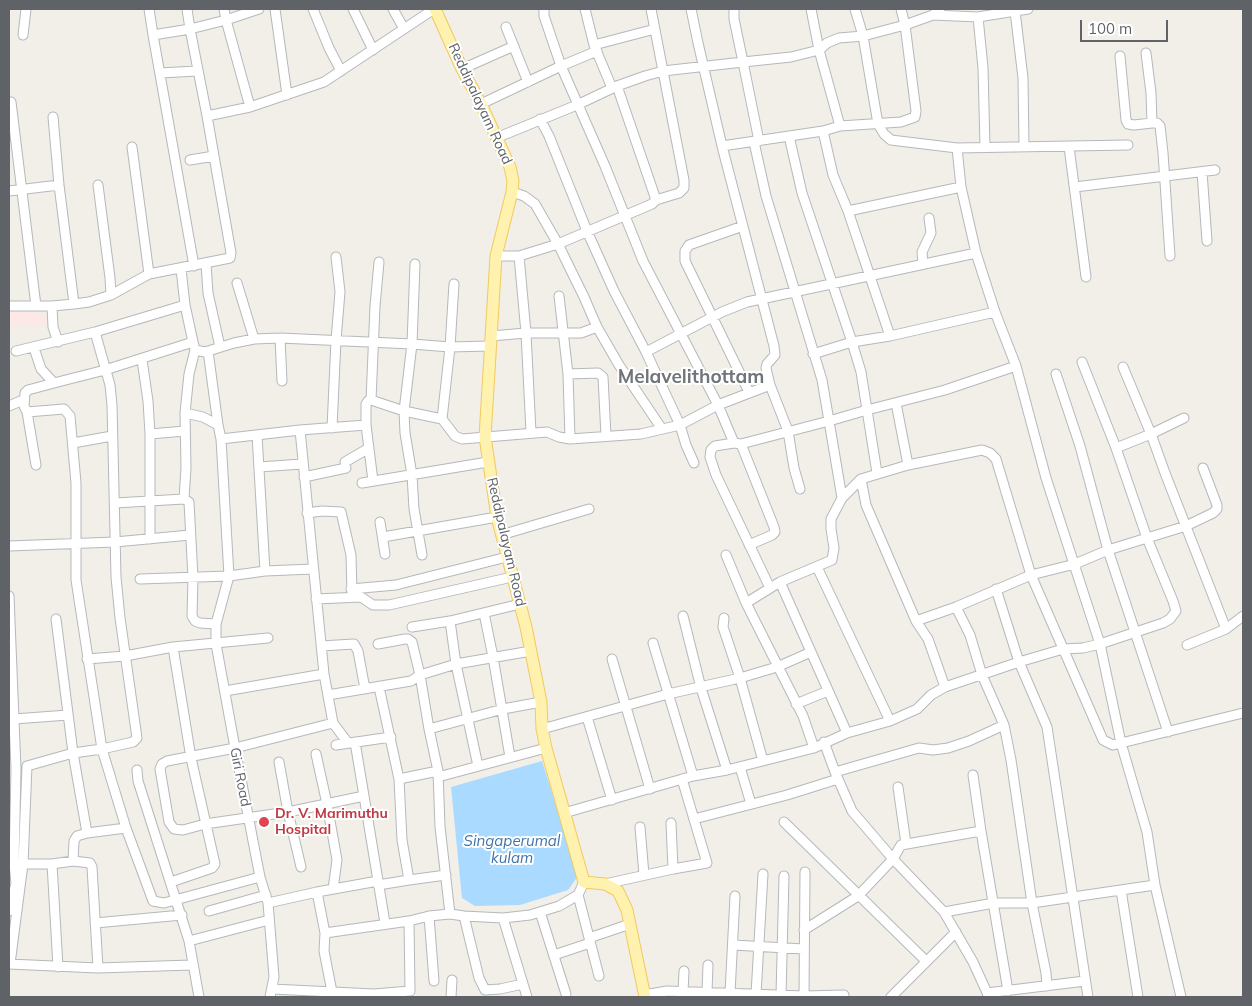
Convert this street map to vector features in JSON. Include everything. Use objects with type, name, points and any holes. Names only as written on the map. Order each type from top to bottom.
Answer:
[{"type":"main road","name":"Reddipalayam Road","points":[[435,9],[510,167],[513,181],[496,256],[485,437],[497,517],[531,651],[541,702],[542,728],[546,748],[584,882]]},
{"type":"main road","points":[[584,882],[605,884],[618,891],[627,910],[645,996]]},
{"type":"street","points":[[23,35],[26,9]]},
{"type":"street","points":[[149,9],[194,266]]},
{"type":"street","points":[[9,306],[52,306],[89,302],[111,295],[149,274],[230,258],[231,253],[187,9]]},
{"type":"street","points":[[224,9],[250,107]]},
{"type":"street","points":[[153,35],[190,29],[259,9]]},
{"type":"street","points":[[275,9],[287,95]]},
{"type":"street","points":[[313,9],[341,71]]},
{"type":"street","points":[[353,9],[373,50]]},
{"type":"street","points":[[393,9],[404,29]]},
{"type":"street","points":[[207,116],[250,107],[324,82],[435,9]]},
{"type":"street","points":[[544,9],[544,16],[561,66],[643,261],[738,443],[774,527],[772,535],[748,545]]},
{"type":"street","points":[[585,9],[596,48],[614,87],[656,200]]},
{"type":"street","points":[[496,256],[519,256],[558,244],[645,208],[656,200],[679,193],[684,188],[651,9]]},
{"type":"street","points":[[692,9],[722,146],[774,346],[775,355],[766,368],[770,385],[788,431],[794,468],[800,489]]},
{"type":"street","points":[[734,9],[734,19],[766,196],[822,380],[842,498]]},
{"type":"street","points":[[811,9],[819,50],[840,126]]},
{"type":"street","points":[[855,9],[863,36],[878,124],[884,134],[891,140],[957,148],[1128,145]]},
{"type":"street","points":[[722,146],[824,131],[840,126],[910,120],[914,117],[916,111],[905,25],[901,9]]},
{"type":"street","points":[[496,138],[578,105],[614,87],[663,71],[792,57],[819,50],[827,43],[839,38],[863,36],[905,25],[937,12],[978,17],[1028,9]]},
{"type":"street","points":[[1015,11],[1023,78],[1024,146]]},
{"type":"street","points":[[978,17],[985,147]]},
{"type":"street","points":[[506,27],[528,82]]},
{"type":"street","points":[[481,104],[596,48],[655,29]]},
{"type":"street","points":[[462,69],[514,46]]},
{"type":"street","points":[[1146,53],[1152,123]]},
{"type":"street","points":[[1120,56],[1124,113],[1128,124],[1134,126],[1157,123],[1160,126],[1170,256]]},
{"type":"street","points":[[160,73],[197,71]]},
{"type":"street","points":[[11,102],[36,306]]},
{"type":"street","points":[[53,117],[59,186],[74,304]]},
{"type":"street","points":[[540,120],[552,143],[587,231],[614,291],[646,352],[680,425],[694,463]]},
{"type":"street","points":[[824,131],[833,175],[848,211],[890,336]]},
{"type":"street","points":[[789,136],[802,193],[852,342],[864,389],[876,473]]},
{"type":"street","points":[[132,147],[149,274]]},
{"type":"street","points":[[1069,147],[1086,277]]},
{"type":"street","points":[[957,148],[961,188],[976,253],[995,312],[1016,366],[1046,478],[1100,644],[1121,743],[1147,832],[1155,884],[1181,997]]},
{"type":"street","points":[[190,160],[214,156]]},
{"type":"street","points":[[1075,187],[1215,170]]},
{"type":"street","points":[[1202,172],[1207,241]]},
{"type":"street","points":[[98,185],[111,295]]},
{"type":"street","points":[[9,191],[59,186]]},
{"type":"street","points":[[848,211],[961,188]]},
{"type":"street","points":[[512,192],[524,196],[535,204],[558,244],[597,327],[619,365],[662,429]]},
{"type":"street","points":[[923,264],[922,252],[931,233],[929,218]]},
{"type":"street","points":[[743,226],[689,245],[685,251],[685,260],[749,392]]},
{"type":"street","points":[[646,352],[712,317],[747,302],[976,253]]},
{"type":"street","points":[[519,256],[526,333],[531,432]]},
{"type":"street","points":[[332,428],[340,292],[336,257]]},
{"type":"street","points":[[371,400],[379,262]]},
{"type":"street","points":[[206,264],[208,293],[220,347]]},
{"type":"street","points":[[416,264],[412,344],[404,411],[414,509],[422,555]]},
{"type":"street","points":[[181,269],[185,305],[194,346],[185,413],[184,499]]},
{"type":"street","points":[[236,283],[254,339]]},
{"type":"street","points":[[442,420],[450,348],[454,284]]},
{"type":"street","points":[[558,296],[568,374],[570,439]]},
{"type":"street","points":[[16,351],[95,332],[185,305]]},
{"type":"street","points":[[52,306],[53,327],[58,342]]},
{"type":"street","points":[[813,354],[852,342],[890,336],[995,312]]},
{"type":"street","points":[[36,466],[20,406],[24,393],[28,390],[194,346],[205,352],[254,339],[280,338],[412,344],[450,348],[526,333],[581,333],[597,327]]},
{"type":"street","points":[[95,332],[110,385],[115,542],[120,618],[137,738],[133,742],[102,750],[73,753],[27,766],[9,964],[58,968],[192,965]]},
{"type":"street","points":[[280,338],[282,381]]},
{"type":"street","points":[[34,348],[41,369],[54,383]]},
{"type":"street","name":"Giri Road","points":[[208,351],[221,439],[229,576],[216,624],[216,644],[248,817],[260,877],[267,899],[274,977],[271,993]]},
{"type":"street","points":[[142,360],[148,401],[150,434],[150,539]]},
{"type":"street","points":[[564,813],[693,776],[740,767],[814,748],[824,742],[890,721],[917,709],[931,695],[945,687],[1063,648],[1083,648],[1100,644],[1170,619],[1176,611],[1173,601],[1147,538],[1116,448],[1082,362]]},
{"type":"street","points":[[770,588],[716,475],[710,457],[711,450],[715,446],[738,443],[830,421],[945,390],[1016,366]]},
{"type":"street","points":[[1123,367],[1151,434],[1226,629]]},
{"type":"street","points":[[568,374],[598,373],[603,377],[606,436]]},
{"type":"street","points":[[1056,374],[1080,446],[1108,550],[1168,732]]},
{"type":"street","points":[[371,400],[404,411],[442,420],[455,436],[462,439],[547,432],[570,439],[641,434],[680,425],[749,392],[770,385]]},
{"type":"street","points":[[371,400],[366,404],[366,425],[373,481]]},
{"type":"street","points":[[896,403],[908,466]]},
{"type":"street","points":[[20,406],[64,409],[70,416],[76,483],[76,580],[102,750],[126,828],[153,901],[164,903],[260,877]]},
{"type":"street","points":[[185,413],[203,417],[218,425]]},
{"type":"street","points":[[1116,448],[1184,418]]},
{"type":"street","points":[[221,439],[366,425]]},
{"type":"street","points":[[150,434],[186,430]]},
{"type":"street","points":[[300,430],[324,674],[333,723],[351,743],[364,796],[385,923]]},
{"type":"street","points":[[257,435],[265,571]]},
{"type":"street","points":[[73,443],[112,436]]},
{"type":"street","points":[[304,476],[345,465],[369,448]]},
{"type":"street","points":[[746,602],[780,582],[832,560],[834,555],[831,519],[842,498],[861,479],[876,473],[982,450],[990,453],[996,459],[1031,575],[1102,740],[1113,745],[1243,713]]},
{"type":"street","points":[[362,483],[488,462]]},
{"type":"street","points":[[259,467],[302,464]]},
{"type":"street","points":[[916,621],[956,607],[1031,575],[1075,564],[1108,550],[1186,526],[1212,513],[1217,509],[1217,505],[1203,468]]},
{"type":"street","points":[[861,479],[866,505],[916,621],[928,640],[945,687]]},
{"type":"street","points":[[115,503],[184,499],[189,502],[193,578],[192,616],[195,621],[200,623],[216,624]]},
{"type":"street","points":[[501,535],[589,509]]},
{"type":"street","points":[[307,513],[322,511],[341,512],[351,556],[352,593]]},
{"type":"street","points":[[382,537],[497,517]]},
{"type":"street","points":[[380,522],[385,554]]},
{"type":"street","points":[[9,546],[115,542],[190,535]]},
{"type":"street","points":[[726,555],[777,667],[803,716],[814,748]]},
{"type":"street","points":[[316,599],[396,585],[507,557]]},
{"type":"street","points":[[817,567],[890,721]]},
{"type":"street","points":[[140,580],[229,576],[265,571],[313,569]]},
{"type":"street","points":[[352,593],[364,598],[373,605],[389,605],[512,577]]},
{"type":"street","points":[[780,582],[847,734]]},
{"type":"street","points":[[996,589],[1019,662],[1047,727],[1088,997]]},
{"type":"street","points":[[9,596],[18,864],[16,883],[9,912]]},
{"type":"street","points":[[412,627],[450,621],[520,604]]},
{"type":"street","points":[[956,607],[970,635],[982,675],[1004,725],[1047,986]]},
{"type":"street","points":[[484,613],[503,709],[510,757]]},
{"type":"street","points":[[683,616],[702,688],[727,770]]},
{"type":"street","points":[[1187,645],[1226,629],[1243,616]]},
{"type":"street","points":[[724,618],[723,626],[740,678],[763,761]]},
{"type":"street","points":[[56,619],[73,753],[87,833]]},
{"type":"street","points":[[450,621],[456,664],[478,766]]},
{"type":"street","points":[[87,659],[126,656],[173,648],[268,638]]},
{"type":"street","points":[[378,644],[410,640],[420,675],[438,774],[440,827],[450,914]]},
{"type":"street","points":[[653,643],[693,776]]},
{"type":"street","points":[[321,646],[354,644],[358,651],[365,689]]},
{"type":"street","points":[[171,882],[214,867],[191,758],[173,648]]},
{"type":"street","points":[[328,695],[411,681],[420,675],[456,664],[531,651]]},
{"type":"street","points":[[542,728],[668,694],[702,688],[740,678],[777,667],[811,652]]},
{"type":"street","points":[[612,659],[650,789]]},
{"type":"street","points":[[225,691],[324,674]]},
{"type":"street","points":[[379,687],[399,779],[402,840],[409,880]]},
{"type":"street","points":[[796,704],[828,691]]},
{"type":"street","points":[[429,729],[469,720],[503,709],[541,702]]},
{"type":"street","points":[[14,719],[68,715]]},
{"type":"street","points":[[587,717],[612,800]]},
{"type":"street","points":[[333,723],[235,748],[191,758],[167,761],[162,764],[160,769],[169,822],[174,829],[183,830],[205,824],[288,812],[364,796]]},
{"type":"street","points":[[694,819],[751,804],[919,748],[933,750],[948,748],[969,741],[1004,725]]},
{"type":"street","points":[[336,745],[391,737]]},
{"type":"street","points":[[824,742],[836,776],[852,811],[893,859],[944,912],[973,962],[988,995],[1086,981]]},
{"type":"street","points":[[399,779],[478,766],[546,748]]},
{"type":"street","points":[[316,754],[337,860],[333,889]]},
{"type":"street","points":[[279,762],[301,867]]},
{"type":"street","points":[[740,767],[751,804]]},
{"type":"street","points":[[137,770],[138,781],[182,915],[189,941],[199,997]]},
{"type":"street","points":[[972,775],[1008,991]]},
{"type":"street","points":[[605,884],[707,863],[682,779]]},
{"type":"street","points":[[898,787],[906,844]]},
{"type":"street","points":[[784,822],[926,961]]},
{"type":"street","points":[[671,823],[673,869]]},
{"type":"street","points":[[640,827],[644,875]]},
{"type":"street","points":[[73,861],[74,841],[77,836],[126,828]]},
{"type":"street","points":[[804,930],[858,896],[893,859],[901,845],[981,831]]},
{"type":"street","points":[[18,864],[52,864],[73,861],[90,863],[98,968]]},
{"type":"street","points":[[52,864],[58,968]]},
{"type":"street","points":[[804,872],[804,996]]},
{"type":"street","points":[[756,994],[763,874]]},
{"type":"street","points":[[209,911],[267,899],[446,875]]},
{"type":"street","points":[[780,995],[784,876]]},
{"type":"street","points":[[324,933],[408,921],[429,916],[450,914],[503,918],[540,912],[559,906],[578,895],[584,882]]},
{"type":"street","points":[[944,912],[994,903],[1032,903],[1155,884]]},
{"type":"street","points":[[1121,890],[1138,997]]},
{"type":"street","points":[[317,892],[324,933],[324,951],[332,995]]},
{"type":"street","points":[[578,895],[599,976]]},
{"type":"street","points":[[730,993],[735,896]]},
{"type":"street","points":[[540,912],[566,994]]},
{"type":"street","points":[[95,923],[182,915]]},
{"type":"street","points":[[429,916],[434,981]]},
{"type":"street","points":[[464,916],[479,978],[485,990],[523,984]]},
{"type":"street","points":[[503,918],[527,997]]},
{"type":"street","points":[[189,941],[269,920]]},
{"type":"street","points":[[271,993],[391,995],[410,991],[408,921]]},
{"type":"street","points":[[554,955],[630,924]]},
{"type":"street","points":[[891,997],[956,932]]},
{"type":"street","points":[[733,945],[804,949]]},
{"type":"street","points":[[707,992],[708,965]]},
{"type":"street","points":[[683,992],[684,971]]},
{"type":"street","points":[[450,997],[452,980]]},
{"type":"street","points":[[645,996],[667,991],[804,996],[844,995]]},
{"type":"shaded area","points":[[9,311],[46,313],[46,326],[9,326]]},
{"type":"water","name":"Singaperumal kulam","points":[[542,761],[578,876],[568,890],[520,905],[475,906],[462,898],[451,787]]},
{"type":"place","name":"Dr. V. Marimuthu Hospital","points":[[264,822]]},
{"type":"district","name":"Melavelithottam","points":[[691,377]]}]
